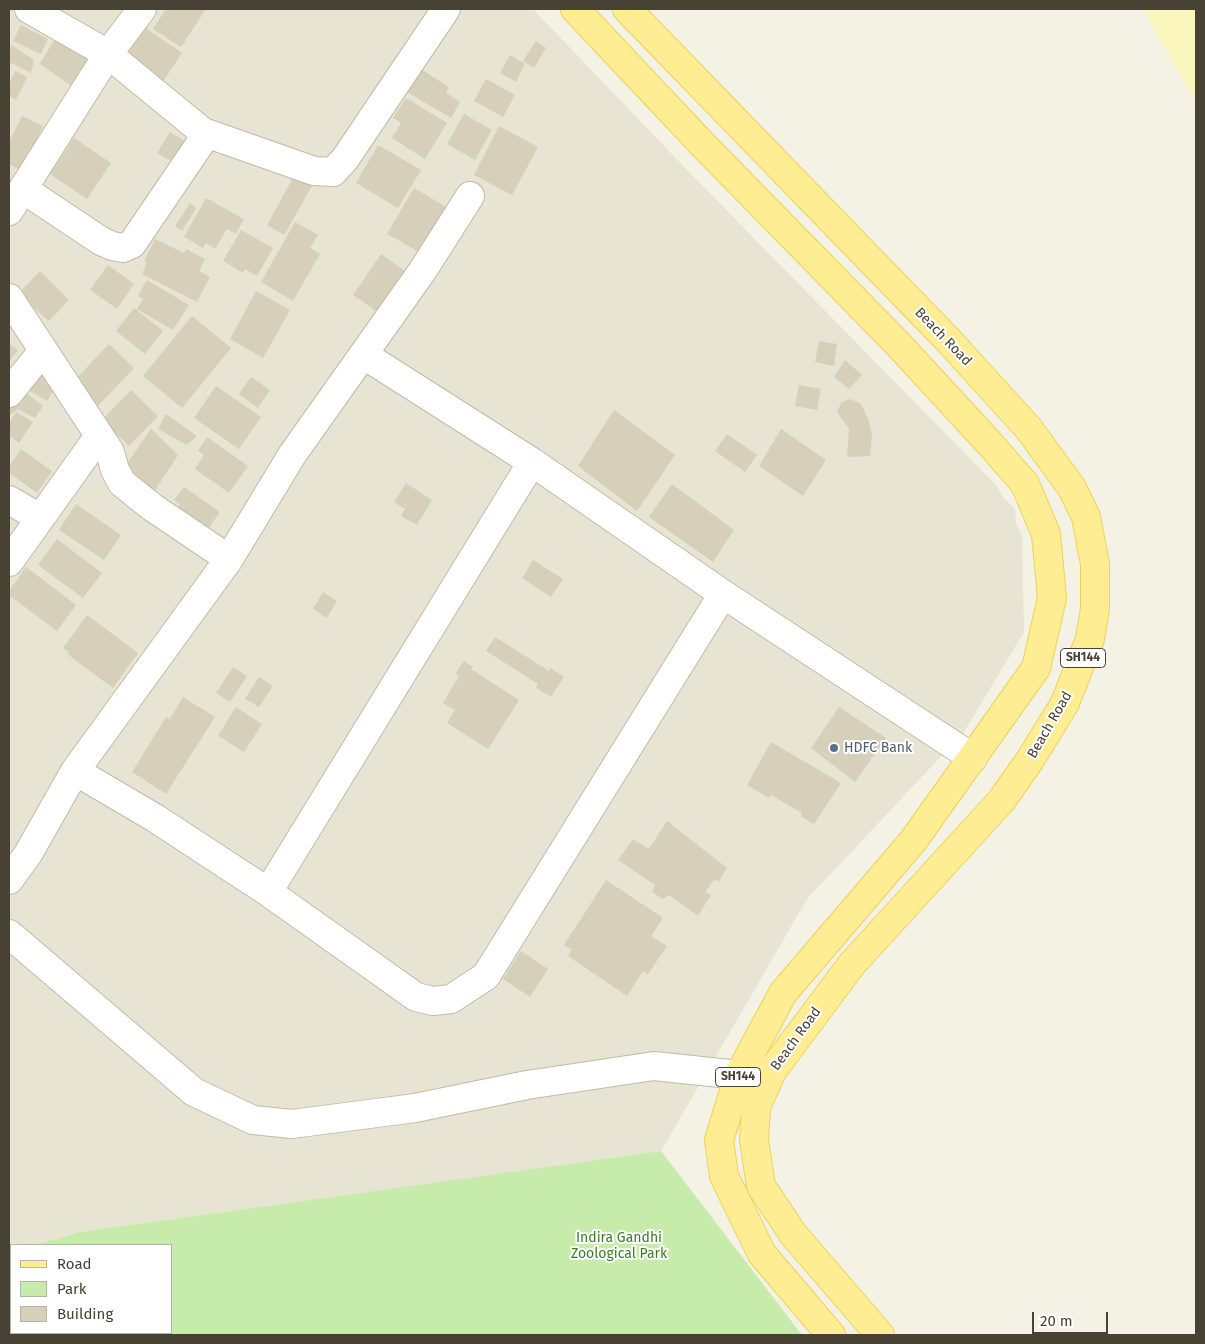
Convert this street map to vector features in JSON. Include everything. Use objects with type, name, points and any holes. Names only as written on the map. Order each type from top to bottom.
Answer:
[{"type":"main road","name":"SH144","points":[[575,9],[704,147],[898,344],[1025,484],[1046,534],[1052,598],[1036,668],[973,758]]},
{"type":"main road","name":"Beach Road","points":[[627,9],[949,341],[1028,429],[1072,488],[1086,517],[1095,564],[1095,609],[1090,639],[1065,703],[1030,760],[1001,801],[852,964],[772,1071],[756,1107],[754,1140],[761,1186],[793,1234],[880,1335]]},
{"type":"main road","name":"Beach Road","points":[[830,1335],[762,1254],[724,1176],[719,1140],[739,1075],[783,993],[913,841],[973,758]]},
{"type":"street","points":[[29,9],[108,54],[203,132],[314,171],[333,172],[345,159],[446,9]]},
{"type":"street","points":[[9,211],[108,54],[142,9]]},
{"type":"street","points":[[23,189],[101,241],[123,248],[132,244],[202,141],[203,132]]},
{"type":"street","points":[[9,880],[28,854],[75,771],[229,559],[292,455],[423,270],[470,196]]},
{"type":"street","points":[[9,298],[42,352],[110,452],[115,470],[122,483],[229,559]]},
{"type":"street","points":[[9,393],[42,352]]},
{"type":"street","points":[[364,355],[532,462],[723,594],[973,758]]},
{"type":"street","points":[[9,562],[99,436]]},
{"type":"street","points":[[268,892],[532,462]]},
{"type":"street","points":[[9,500],[40,518]]},
{"type":"street","points":[[75,771],[155,818],[268,892],[416,997],[433,1001],[451,998],[486,976],[723,594]]},
{"type":"street","points":[[9,934],[194,1092],[253,1120],[292,1124],[415,1108],[527,1085],[654,1066],[739,1075],[767,1082]]},
{"type":"shaded area","points":[[9,9],[533,9],[686,169],[997,486],[1002,496],[1015,509],[1016,523],[1022,536],[1024,632],[964,732],[807,899],[661,1151],[80,1232],[38,1244],[10,1244],[9,1252]]},
{"type":"green space","name":"Indira Gandhi Zoological Park","points":[[661,1151],[802,1335],[9,1335],[9,1252],[10,1334],[172,1334],[172,1244],[38,1244],[80,1232]]},
{"type":"sand","points":[[1143,9],[1196,9],[1196,103]]},
{"type":"building","points":[[166,9],[206,9],[181,47],[153,29]]},
{"type":"building","points":[[21,25],[48,39],[41,54],[13,41]]},
{"type":"building","points":[[144,27],[182,53],[162,83],[123,59]]},
{"type":"building","points":[[58,33],[90,56],[81,70],[86,74],[76,89],[40,64]]},
{"type":"building","points":[[536,41],[546,48],[534,68],[523,61]]},
{"type":"building","points":[[11,45],[34,60],[31,73],[9,62]]},
{"type":"building","points":[[510,55],[525,64],[516,82],[500,73]]},
{"type":"building","points":[[419,68],[449,87],[446,93],[460,102],[451,118],[405,91]]},
{"type":"building","points":[[15,71],[27,77],[16,100],[9,96],[9,84]]},
{"type":"building","points":[[486,79],[515,95],[503,117],[474,101]]},
{"type":"building","points":[[406,98],[447,123],[425,159],[392,138],[401,123],[393,118]]},
{"type":"building","points":[[464,114],[492,130],[475,160],[447,144]]},
{"type":"building","points":[[22,116],[43,126],[32,149],[26,173],[9,164],[9,137],[11,138]]},
{"type":"building","points":[[499,126],[538,147],[512,195],[474,175]]},
{"type":"building","points":[[170,132],[186,142],[174,163],[157,153]]},
{"type":"building","points":[[74,138],[111,163],[87,199],[50,174]]},
{"type":"building","points":[[378,145],[421,170],[398,208],[356,183]]},
{"type":"building","points":[[294,176],[312,186],[284,235],[267,225]]},
{"type":"building","points":[[414,188],[448,208],[421,253],[387,234]]},
{"type":"building","points":[[206,198],[244,219],[236,234],[227,229],[215,249],[206,243],[203,248],[184,237]]},
{"type":"building","points":[[190,203],[196,208],[182,231],[175,226]]},
{"type":"building","points":[[295,222],[318,235],[310,248],[320,254],[293,301],[261,282]]},
{"type":"building","points":[[241,230],[273,248],[257,276],[245,269],[243,273],[223,261]]},
{"type":"building","points":[[155,239],[184,253],[186,249],[205,259],[199,271],[210,277],[197,302],[142,274],[147,262],[144,261]]},
{"type":"building","points":[[381,254],[406,272],[379,313],[353,295]]},
{"type":"building","points":[[108,265],[134,284],[117,309],[90,290]]},
{"type":"building","points":[[40,271],[69,300],[49,321],[27,302],[22,290]]},
{"type":"building","points":[[147,280],[189,305],[173,330],[137,309],[143,299],[138,296]]},
{"type":"building","points":[[256,291],[290,310],[263,358],[230,339]]},
{"type":"building","points":[[134,308],[163,331],[145,354],[116,331]]},
{"type":"building","points":[[192,316],[231,348],[182,408],[143,376]]},
{"type":"building","points":[[819,341],[837,344],[834,366],[815,362]]},
{"type":"building","points":[[9,343],[18,350],[9,362]]},
{"type":"building","points":[[109,344],[134,368],[96,408],[71,384]]},
{"type":"building","points":[[845,360],[862,375],[849,389],[834,377]]},
{"type":"building","points":[[36,372],[48,381],[46,384],[54,390],[47,401],[30,391],[35,383],[31,380]]},
{"type":"building","points":[[251,377],[270,390],[258,408],[239,394]]},
{"type":"building","points":[[799,385],[821,389],[817,410],[795,406]]},
{"type":"building","points":[[216,386],[261,417],[239,449],[194,418]]},
{"type":"building","points":[[22,390],[43,406],[35,418],[18,409],[9,416],[9,409]]},
{"type":"building","points":[[131,390],[158,416],[129,446],[102,420]]},
{"type":"building","points":[[850,399],[861,404],[869,421],[872,436],[870,456],[847,457],[849,429],[837,412],[841,403]]},
{"type":"building","points":[[614,410],[675,455],[637,511],[578,466]]},
{"type":"building","points":[[16,412],[33,422],[19,443],[9,436],[9,423]]},
{"type":"building","points":[[166,414],[197,436],[187,445],[158,429]]},
{"type":"building","points":[[151,429],[178,455],[150,498],[119,475]]},
{"type":"building","points":[[781,429],[826,460],[803,496],[759,466]]},
{"type":"building","points":[[727,434],[757,455],[745,472],[715,451]]},
{"type":"building","points":[[207,437],[248,466],[229,493],[195,469],[204,455],[198,451]]},
{"type":"building","points":[[21,449],[52,471],[37,493],[9,473],[9,467]]},
{"type":"building","points":[[406,483],[432,500],[417,525],[401,516],[405,509],[394,502]]},
{"type":"building","points":[[672,484],[734,530],[713,562],[649,517]]},
{"type":"building","points":[[184,487],[220,512],[203,536],[173,514],[180,504],[174,500]]},
{"type":"building","points":[[76,504],[121,535],[104,560],[59,530]]},
{"type":"building","points":[[57,539],[102,573],[83,598],[38,565]]},
{"type":"building","points":[[533,560],[563,579],[551,597],[522,578]]},
{"type":"building","points":[[26,567],[76,605],[57,631],[9,595],[9,591]]},
{"type":"building","points":[[323,592],[337,601],[327,618],[313,609]]},
{"type":"building","points":[[87,615],[138,653],[113,688],[67,654],[69,652],[63,648]]},
{"type":"building","points":[[495,637],[549,671],[550,668],[564,677],[551,697],[536,688],[538,684],[486,651]]},
{"type":"building","points":[[464,661],[473,667],[471,669],[519,700],[488,749],[447,723],[455,710],[443,703],[459,676],[455,674]]},
{"type":"building","points":[[233,667],[247,676],[230,702],[216,693]]},
{"type":"building","points":[[259,677],[273,686],[259,707],[245,699]]},
{"type":"building","points":[[183,697],[215,717],[166,794],[132,772],[166,717],[170,719]]},
{"type":"building","points":[[236,707],[262,724],[244,752],[218,736]]},
{"type":"building","points":[[839,707],[886,738],[855,782],[811,748]]},
{"type":"building","points":[[771,742],[841,783],[814,824],[801,816],[802,813],[771,795],[769,798],[747,785]]},
{"type":"building","points":[[667,821],[727,868],[719,881],[714,880],[705,892],[711,895],[698,916],[669,895],[663,899],[652,892],[655,885],[618,860],[633,839],[649,849]]},
{"type":"building","points":[[606,880],[663,918],[651,936],[667,946],[648,974],[643,971],[627,996],[568,956],[572,950],[564,945]]},
{"type":"building","points":[[521,951],[548,969],[530,997],[503,979]]},
{"type":"place","name":"HDFC Bank","points":[[834,748]]}]
